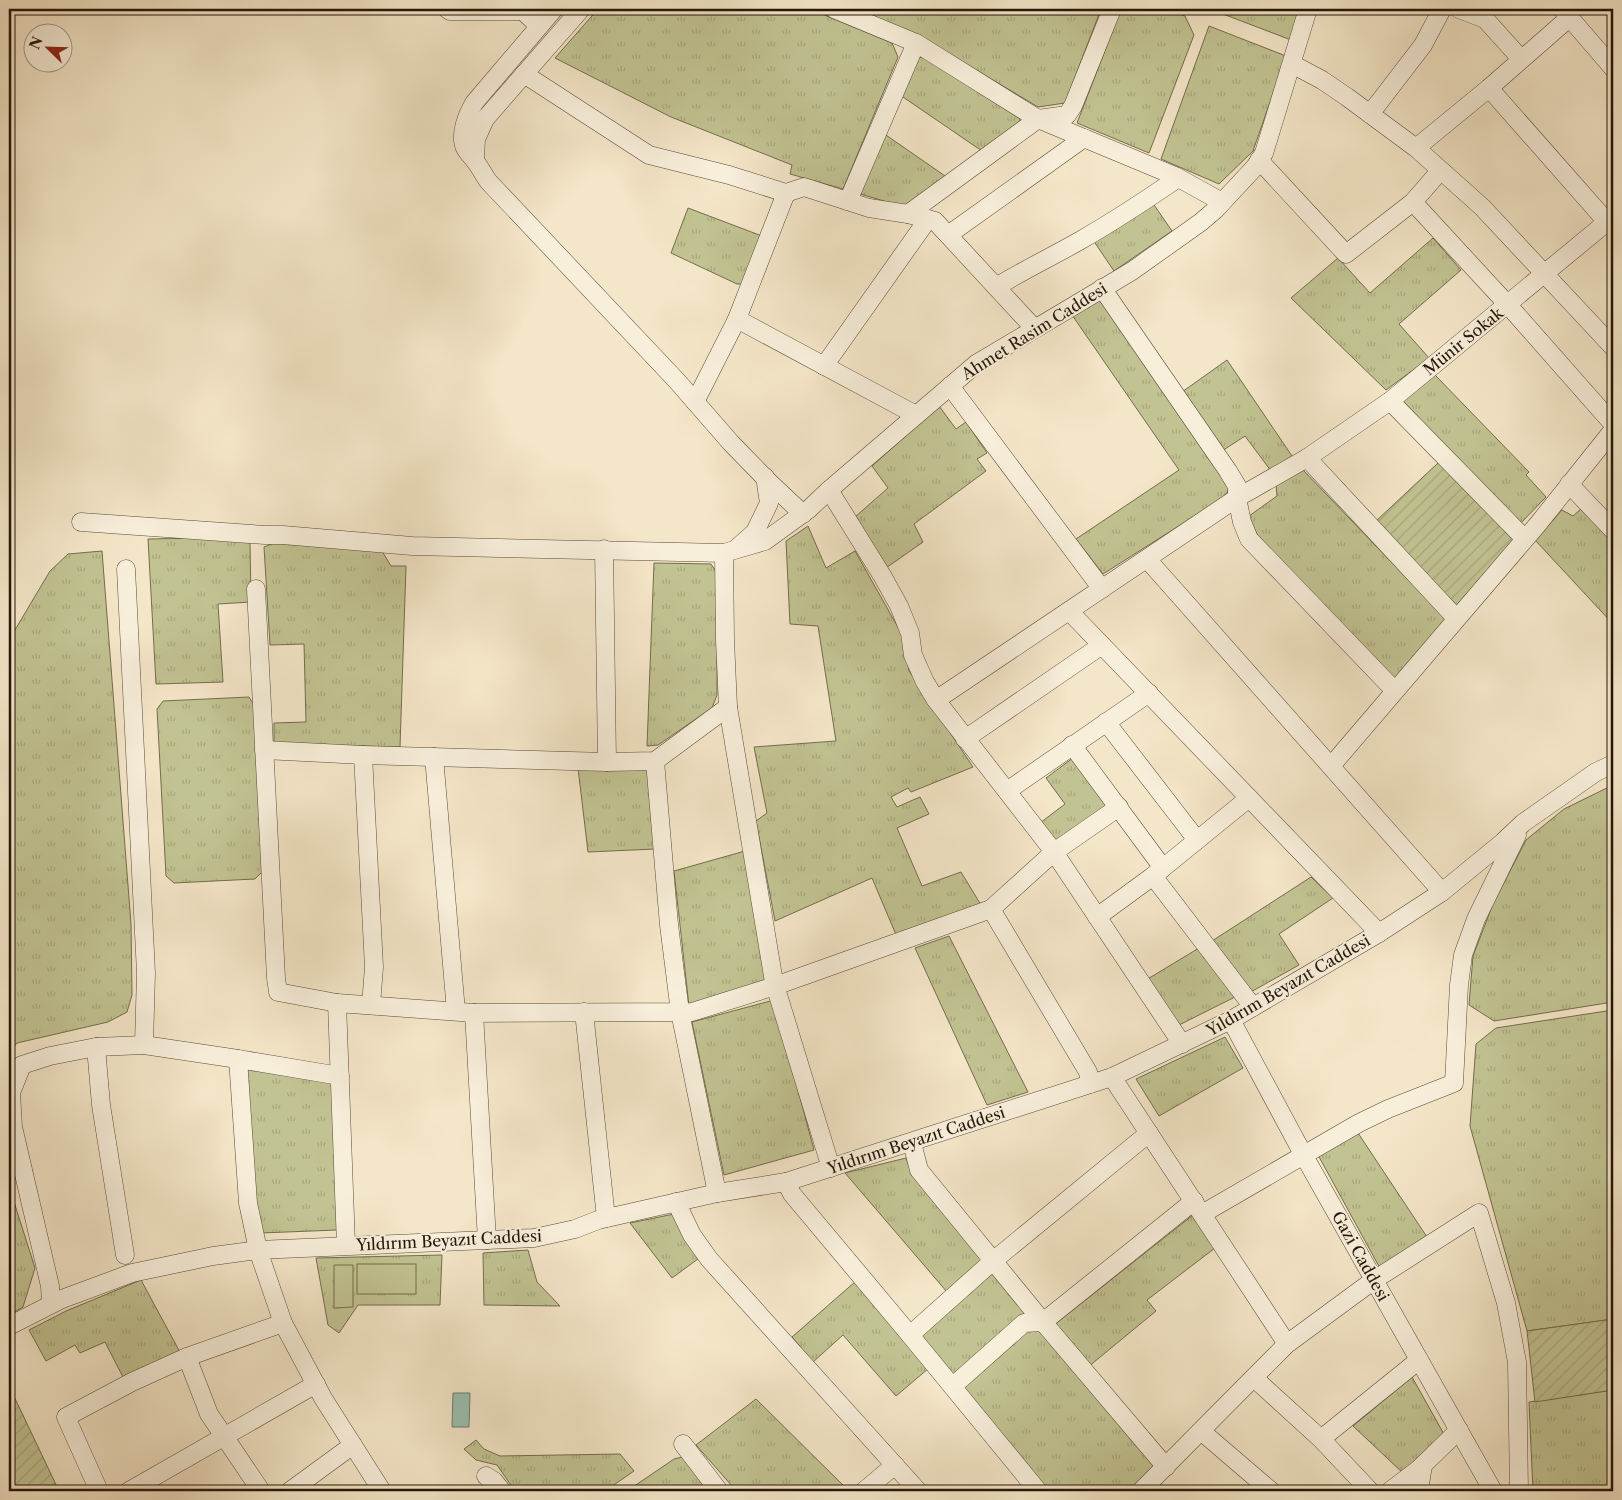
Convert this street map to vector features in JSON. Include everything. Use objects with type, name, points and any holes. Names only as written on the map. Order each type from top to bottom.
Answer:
[{"type":"street","points":[[447,9],[450,11],[523,11],[539,26]]},
{"type":"street","points":[[554,9],[481,94],[469,113],[463,140],[466,150],[475,159],[488,181],[765,477],[804,514]]},
{"type":"street","points":[[475,159],[476,138],[488,114],[581,9]]},
{"type":"street","points":[[834,9],[916,43],[1038,118],[1178,178],[1222,202]]},
{"type":"street","points":[[908,214],[1038,118],[1067,115],[1073,106],[1112,9]]},
{"type":"street","name":"Ahmet Rasim Caddesi","points":[[81,522],[283,535],[412,546],[730,551],[765,542],[804,514],[829,490],[976,364],[1132,271],[1201,222],[1222,202],[1255,168],[1264,153],[1308,9]]},
{"type":"street","points":[[1370,114],[1424,45],[1442,9]]},
{"type":"street","points":[[1459,9],[1485,19],[1521,59]]},
{"type":"street","points":[[1416,148],[1489,88],[1521,59],[1566,13],[1613,68]]},
{"type":"street","points":[[848,201],[916,43]]},
{"type":"street","points":[[1292,64],[1322,80],[1416,148],[1482,207],[1613,348]]},
{"type":"street","points":[[524,74],[649,154],[786,193],[804,187],[869,208],[908,214],[935,221],[1034,328]]},
{"type":"street","points":[[1489,88],[1610,219]]},
{"type":"street","points":[[948,235],[1084,138]]},
{"type":"street","points":[[1259,160],[1346,254],[1413,202],[1440,171]]},
{"type":"street","points":[[996,287],[1127,213],[1178,178]]},
{"type":"street","points":[[695,402],[737,320],[786,193]]},
{"type":"street","points":[[1413,202],[1508,305],[1613,424]]},
{"type":"street","points":[[824,366],[928,219]]},
{"type":"street","name":"Münir Sokak","points":[[936,700],[1237,498],[1307,458],[1390,401],[1610,219]]},
{"type":"street","points":[[1102,288],[1237,486],[1237,498],[1242,522],[1249,539],[1395,691]]},
{"type":"street","points":[[737,320],[916,415]]},
{"type":"street","points":[[950,386],[1102,589]]},
{"type":"street","points":[[1390,401],[1524,538]]},
{"type":"street","points":[[1331,766],[1613,430]]},
{"type":"street","points":[[1307,458],[1456,618]]},
{"type":"street","points":[[765,477],[769,503],[755,532],[730,551],[725,640],[728,707],[775,986],[831,1168]]},
{"type":"street","points":[[1569,484],[1613,530]]},
{"type":"street","points":[[829,490],[884,577],[899,606],[910,634],[913,655],[925,682],[936,700],[1054,852],[1182,1044]]},
{"type":"street","points":[[604,549],[607,762]]},
{"type":"street","points":[[1147,558],[1442,892]]},
{"type":"street","points":[[126,569],[146,973],[144,1044]]},
{"type":"street","points":[[256,589],[278,992],[337,1003],[474,1013],[692,1012],[775,986],[991,909],[1054,852],[1119,807]]},
{"type":"street","points":[[1069,611],[1379,933]]},
{"type":"street","points":[[965,739],[1102,645]]},
{"type":"street","points":[[1006,791],[1148,693]]},
{"type":"street","points":[[264,750],[363,755],[607,762],[655,761],[728,707]]},
{"type":"street","points":[[1106,722],[1197,840]]},
{"type":"street","points":[[1072,745],[1119,807],[1158,872],[1253,1007]]},
{"type":"street","points":[[363,755],[374,967],[371,1005]]},
{"type":"street","points":[[434,757],[456,1011]]},
{"type":"street","points":[[655,761],[669,925],[680,1012],[717,1193]]},
{"type":"street","name":"Yıldırım Beyazıt Caddesi","points":[[9,1326],[62,1299],[132,1273],[213,1256],[258,1250],[346,1245],[534,1238],[575,1229],[606,1218],[676,1202],[717,1193],[786,1182],[912,1143],[1112,1077],[1232,1020],[1379,933],[1442,892],[1523,823],[1596,772],[1613,764]]},
{"type":"street","points":[[1097,917],[1158,872],[1249,798]]},
{"type":"street","points":[[953,1386],[1024,1323],[1043,1322],[1198,1208],[1304,1154],[1388,1108],[1454,1083],[1459,985],[1464,955],[1482,904],[1523,823]]},
{"type":"street","points":[[991,909],[1088,1072],[1090,1084]]},
{"type":"street","points":[[337,1003],[346,1245]]},
{"type":"street","points":[[584,1012],[606,1218]]},
{"type":"street","points":[[474,1013],[487,1240]]},
{"type":"street","name":"Gazi Caddesi","points":[[1232,1020],[1304,1154],[1493,1491]]},
{"type":"street","points":[[51,1304],[50,1286],[13,1127],[11,1093],[22,1065],[50,1056],[96,1047],[144,1044],[340,1076]]},
{"type":"street","points":[[96,1047],[101,1105],[126,1255]]},
{"type":"street","points":[[238,1059],[248,1202],[258,1250],[283,1323],[316,1384],[382,1491]]},
{"type":"street","points":[[1112,1077],[1287,1344]]},
{"type":"street","points":[[910,1335],[993,1261],[1148,1133]]},
{"type":"street","points":[[912,1143],[919,1170],[1043,1322],[1166,1467]]},
{"type":"street","points":[[786,1182],[792,1194],[953,1386],[1038,1491]]},
{"type":"street","points":[[676,1202],[692,1235],[709,1259],[918,1491]]},
{"type":"street","points":[[1141,1491],[1287,1344],[1374,1280],[1479,1213],[1506,1303],[1516,1362],[1520,1491]]},
{"type":"street","points":[[99,1491],[66,1416],[132,1382],[187,1357],[283,1323]]},
{"type":"street","points":[[187,1357],[209,1414],[261,1491]]},
{"type":"street","points":[[1321,1439],[1419,1360]]},
{"type":"street","points":[[1254,1378],[1321,1439],[1370,1491]]},
{"type":"street","points":[[129,1491],[316,1384]]},
{"type":"street","points":[[1390,1491],[1423,1465],[1459,1430]]},
{"type":"street","points":[[1201,1431],[1271,1491]]},
{"type":"street","points":[[683,1444],[720,1491]]},
{"type":"street","points":[[290,1491],[353,1445]]},
{"type":"street","points":[[864,1491],[895,1465]]},
{"type":"street","points":[[1419,1491],[1423,1465]]},
{"type":"street","points":[[486,1476],[494,1481],[502,1491]]},
{"type":"green space","points":[[598,9],[810,9],[892,43],[898,57],[843,189],[790,174],[792,165],[671,117],[555,58]]},
{"type":"green space","points":[[856,9],[1101,9],[1065,103],[1038,107],[921,37]]},
{"type":"green space","points":[[1121,9],[1167,9],[1185,16],[1194,35],[1149,153],[1077,123]]},
{"type":"green space","points":[[1210,9],[1301,9],[1291,40]]},
{"type":"green space","points":[[1209,26],[1286,56],[1253,151],[1219,184],[1161,159]]},
{"type":"green space","points":[[916,57],[925,58],[1020,119],[1020,123],[982,151],[900,95]]},
{"type":"green space","points":[[883,133],[948,178],[911,205],[901,206],[857,193]]},
{"type":"green space","points":[[1152,202],[1172,231],[1114,271],[1093,240]]},
{"type":"green space","points":[[688,208],[762,236],[745,284],[737,284],[671,253]]},
{"type":"green space","points":[[1433,238],[1461,270],[1399,324],[1429,358],[1386,390],[1291,298],[1338,258],[1370,293]]},
{"type":"green space","points":[[1099,298],[1229,487],[1226,496],[1103,574],[1076,539],[1179,470],[1072,315]]},
{"type":"green space","points":[[1227,360],[1292,456],[1271,471],[1245,436],[1222,451],[1182,392]]},
{"type":"green space","points":[[1435,375],[1529,472],[1526,475],[1546,497],[1519,525],[1401,400]]},
{"type":"green space","points":[[939,406],[956,429],[966,422],[987,453],[977,459],[986,471],[914,524],[923,542],[886,568],[855,517],[888,488],[872,466]]},
{"type":"green space","points":[[1438,463],[1515,538],[1455,607],[1375,522]]},
{"type":"green space","points":[[1303,470],[1446,619],[1395,678],[1388,676],[1260,541],[1249,516],[1277,496],[1276,484]]},
{"type":"green space","points":[[1581,509],[1613,542],[1613,624],[1535,540],[1562,510],[1573,516]]},
{"type":"green space","points":[[808,526],[826,568],[855,551],[904,638],[909,671],[973,767],[911,792],[908,788],[891,797],[897,807],[920,797],[929,814],[897,828],[922,886],[961,872],[981,905],[897,937],[872,878],[775,921],[756,821],[767,813],[754,747],[836,741],[818,626],[790,624],[786,541]]},
{"type":"green space","points":[[205,538],[250,542],[251,602],[218,604],[223,682],[156,684],[148,539]]},
{"type":"green space","points":[[274,543],[382,551],[391,566],[406,566],[400,747],[274,744],[274,723],[306,722],[304,644],[270,645],[264,547]]},
{"type":"green space","points":[[102,551],[131,924],[132,995],[127,1012],[108,1022],[17,1043],[9,1052],[9,640],[50,571],[68,554]]},
{"type":"green space","points":[[654,563],[711,564],[717,573],[717,695],[712,708],[658,745],[647,746]]},
{"type":"green space","points":[[249,697],[254,705],[262,872],[255,879],[174,883],[166,876],[157,709],[163,701]]},
{"type":"green space","points":[[1073,758],[1108,805],[1056,844],[1040,823],[1065,804],[1046,778]]},
{"type":"green space","points":[[578,768],[651,768],[655,849],[588,852]]},
{"type":"green space","points":[[1613,785],[1613,1002],[1494,1021],[1469,1005],[1473,956],[1493,904],[1526,840],[1564,809]]},
{"type":"green space","points":[[745,851],[768,982],[689,1006],[674,871]]},
{"type":"green space","points":[[1311,877],[1333,898],[1279,934],[1299,965],[1249,993],[1212,941]]},
{"type":"green space","points":[[949,936],[1028,1092],[987,1105],[915,948]]},
{"type":"green space","points":[[1199,948],[1235,997],[1177,1026],[1146,980]]},
{"type":"green space","points":[[774,1000],[814,1150],[724,1175],[692,1022]]},
{"type":"green space","points":[[1613,1010],[1613,1319],[1527,1331],[1470,1126],[1476,1044],[1496,1028]]},
{"type":"green space","points":[[1225,1037],[1243,1068],[1159,1116],[1136,1079]]},
{"type":"green space","points":[[244,1068],[334,1083],[337,1230],[261,1233],[255,1204]]},
{"type":"green space","points":[[1358,1133],[1429,1240],[1381,1270],[1318,1155]]},
{"type":"green space","points":[[906,1158],[910,1168],[985,1259],[947,1292],[845,1173]]},
{"type":"green space","points":[[9,1186],[35,1268],[23,1307],[9,1315]]},
{"type":"green space","points":[[674,1214],[702,1256],[672,1278],[630,1223]]},
{"type":"green space","points":[[1193,1215],[1215,1248],[1147,1300],[1156,1311],[1088,1367],[1054,1325]]},
{"type":"green space","points":[[528,1250],[537,1282],[560,1306],[484,1305],[483,1253]]},
{"type":"green space","points":[[442,1255],[440,1305],[358,1305],[339,1333],[328,1325],[316,1258]]},
{"type":"green space","points":[[357,1264],[416,1264],[416,1294],[357,1294]]},
{"type":"green space","points":[[334,1265],[353,1265],[353,1307],[334,1308]]},
{"type":"green space","points":[[992,1272],[1026,1312],[952,1375],[919,1335]]},
{"type":"green space","points":[[141,1280],[181,1354],[123,1377],[105,1342],[80,1353],[75,1345],[46,1361],[29,1330],[66,1311]]},
{"type":"green space","points":[[856,1281],[929,1368],[896,1396],[843,1335],[813,1362],[792,1337]]},
{"type":"green space","points":[[1613,1319],[1613,1390],[1535,1402],[1527,1331]]},
{"type":"green space","points":[[1040,1329],[1156,1467],[1132,1491],[1045,1491],[964,1394],[964,1381],[1024,1330]]},
{"type":"green space","points":[[1412,1377],[1445,1436],[1404,1474],[1353,1426]]},
{"type":"green space","points":[[9,1386],[10,1388],[59,1491],[9,1491]]},
{"type":"green space","points":[[1613,1390],[1613,1491],[1533,1491],[1529,1402]]},
{"type":"green space","points":[[756,1399],[849,1491],[735,1491],[696,1445]]},
{"type":"green space","points":[[476,1440],[484,1449],[500,1456],[620,1454],[634,1471],[605,1491],[515,1491],[497,1465],[476,1460],[464,1449]]},
{"type":"green space","points":[[686,1456],[712,1491],[627,1491],[674,1459]]},
{"type":"shaded area","points":[[453,1393],[470,1393],[469,1427],[452,1427]]}]
